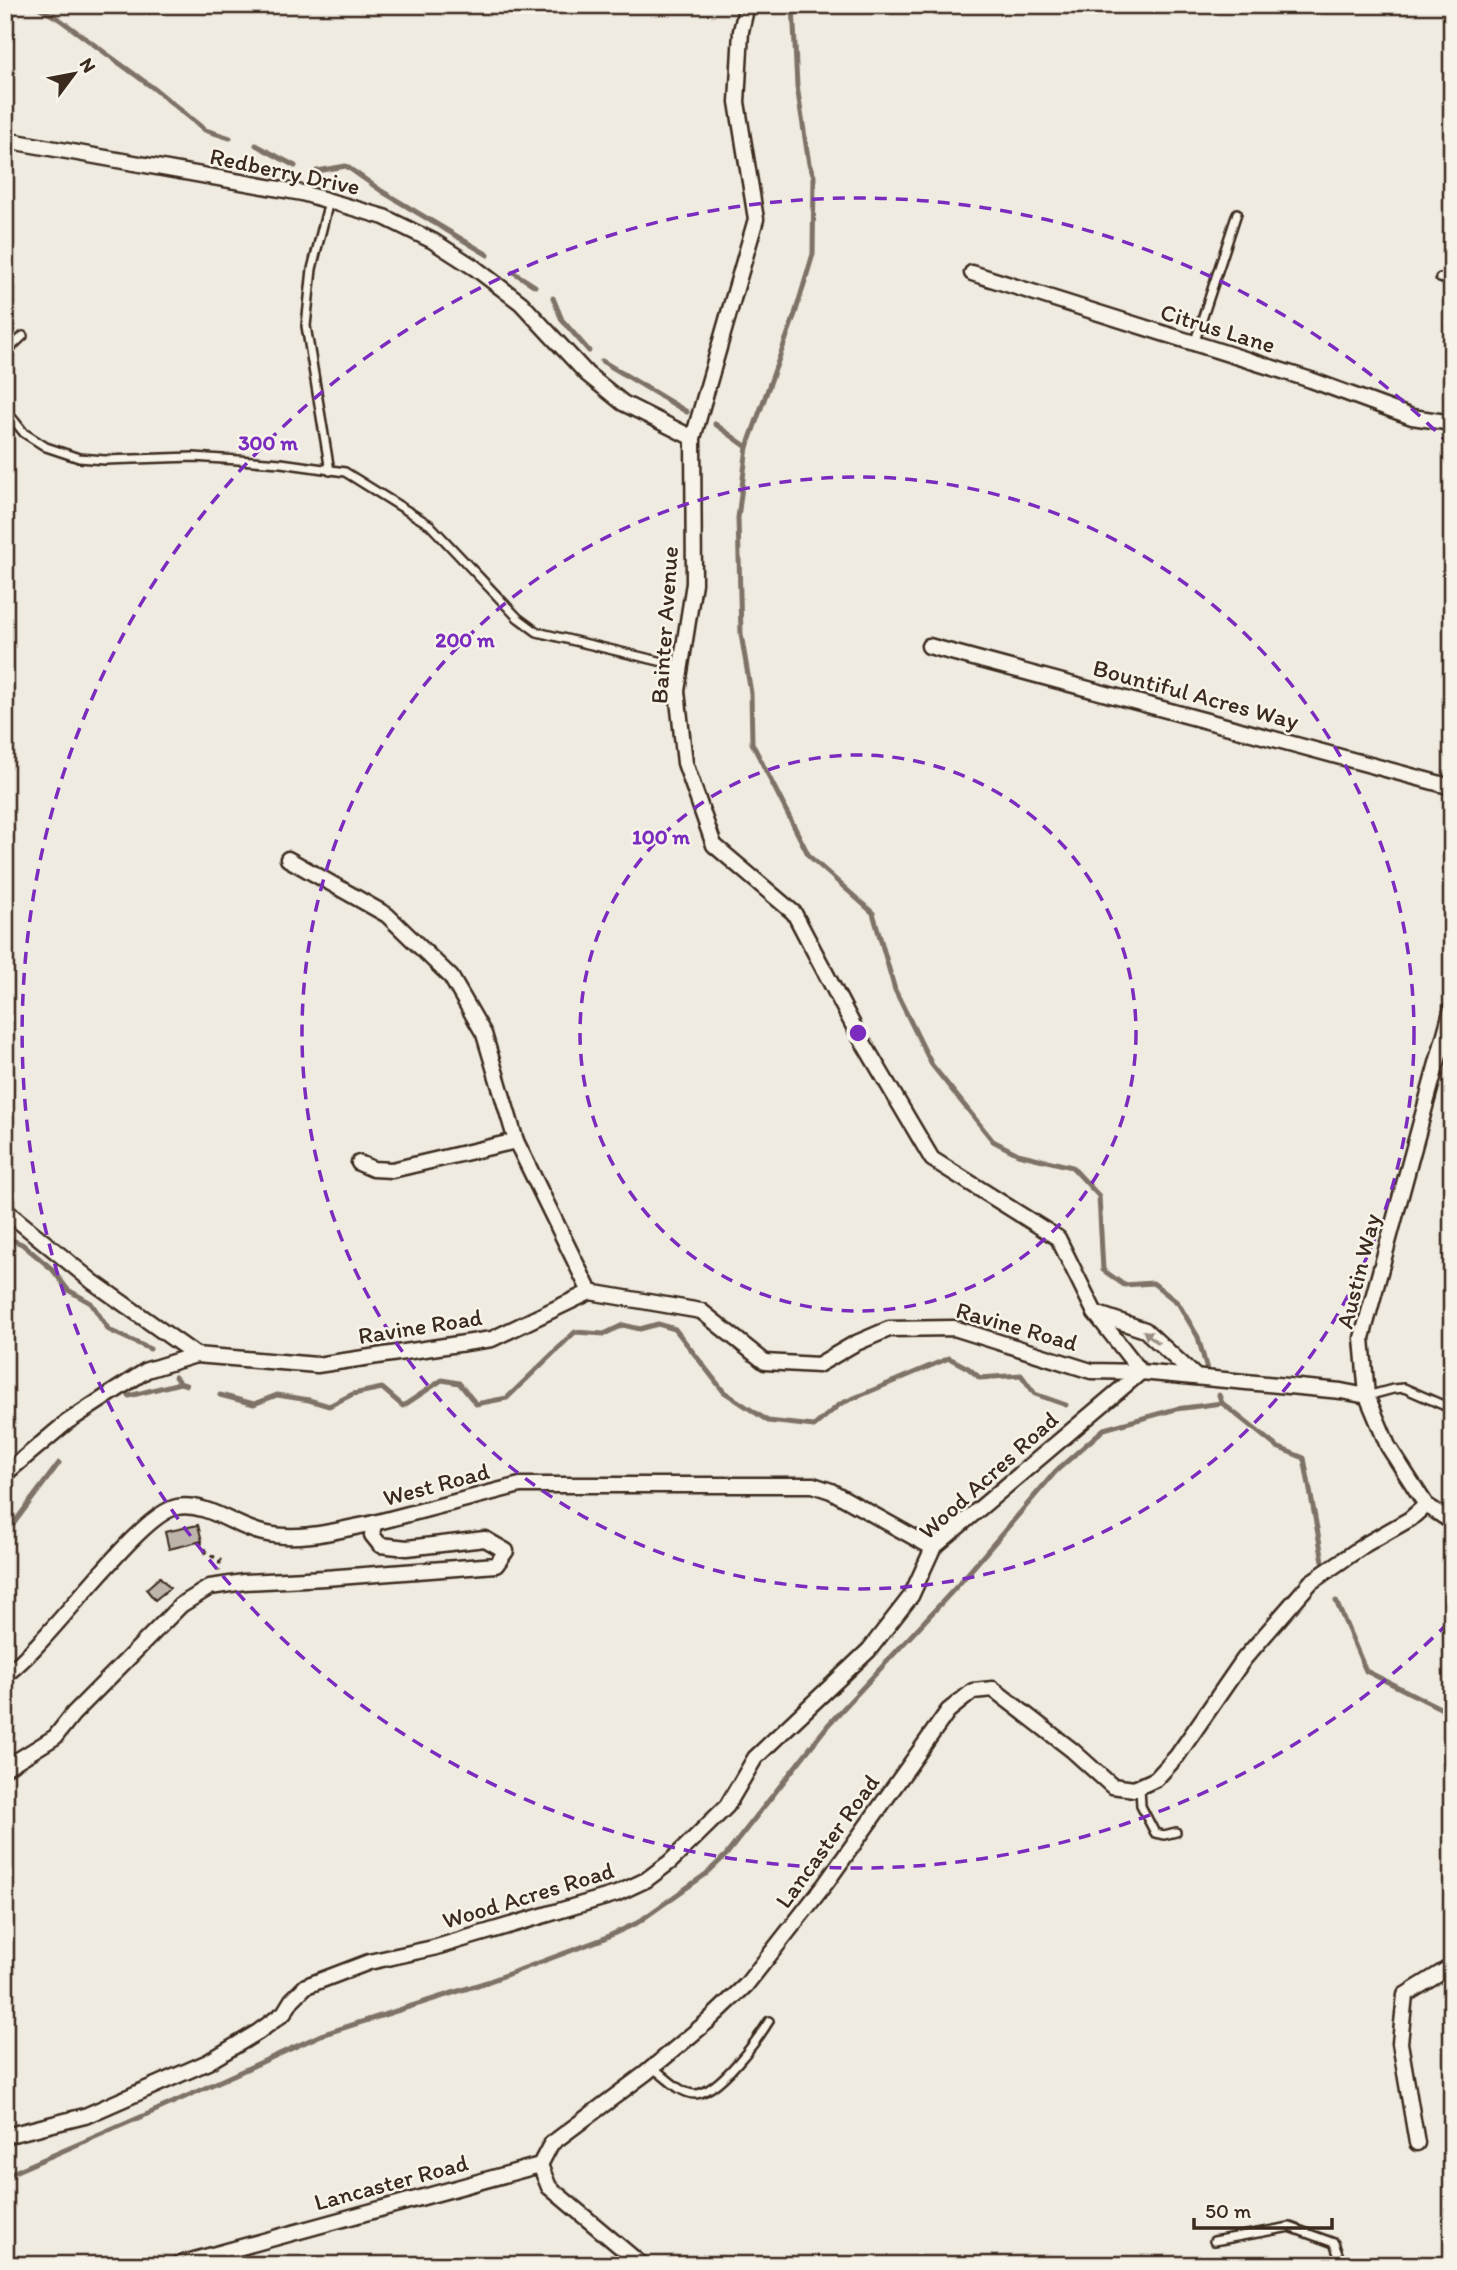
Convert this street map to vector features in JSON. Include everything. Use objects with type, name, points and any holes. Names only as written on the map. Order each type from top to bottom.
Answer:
[{"type":"street","name":"Bainter Avenue","points":[[747,5],[741,31],[737,102],[756,219],[693,438],[694,583],[677,691],[685,764],[714,845],[794,913],[854,1027],[932,1159],[1058,1238],[1095,1313],[1141,1372]]},
{"type":"street","name":"Redberry Drive","points":[[5,140],[302,193],[384,217],[433,241],[475,268],[521,303],[587,374],[623,402],[693,438]]},
{"type":"street","name":"Citrus Lane","points":[[972,273],[1311,380],[1412,417],[1452,423]]},
{"type":"street","name":"Bountiful Acres Way","points":[[929,646],[1452,787]]},
{"type":"street","points":[[288,859],[387,915],[451,977],[484,1034],[516,1141],[590,1292]]},
{"type":"street","name":"Austin Way","points":[[1452,1008],[1362,1338],[1367,1396],[1388,1446],[1426,1506],[1452,1522]]},
{"type":"street","points":[[359,1163],[373,1169],[392,1170],[516,1141]]},
{"type":"street","points":[[5,1210],[93,1282],[196,1355]]},
{"type":"street","name":"Ravine Road","points":[[196,1355],[317,1366],[492,1339],[590,1292],[701,1311],[765,1362],[818,1365],[854,1344],[889,1329],[954,1328],[1091,1371],[1141,1372]]},
{"type":"street","points":[[1095,1313],[1145,1331],[1197,1378]]},
{"type":"street","points":[[5,1474],[67,1422],[146,1370],[196,1355]]},
{"type":"street","points":[[1141,1372],[1341,1391],[1367,1396]]},
{"type":"street","name":"Wood Acres Road","points":[[5,2136],[85,2116],[208,2062],[284,2013],[306,1986],[369,1962],[433,1948],[616,1894],[646,1880],[670,1863],[727,1806],[755,1758],[869,1650],[911,1597],[933,1548],[1141,1372]]},
{"type":"street","name":"West Road","points":[[5,1768],[55,1737],[91,1695],[181,1605],[210,1587],[244,1582],[496,1565],[506,1551],[485,1539],[407,1549],[380,1545],[372,1535],[374,1524],[520,1486],[813,1485],[831,1492],[933,1548]]},
{"type":"street","points":[[1140,1786],[1156,1779],[1177,1756],[1244,1659],[1311,1582],[1426,1506]]},
{"type":"street","points":[[5,1675],[32,1652],[134,1538],[157,1517],[176,1507],[201,1508],[261,1533],[295,1538],[374,1524]]},
{"type":"street","name":"Lancaster Road","points":[[176,2265],[540,2165],[551,2144],[653,2067],[746,1985],[826,1883],[948,1711],[973,1691],[993,1689],[1072,1750],[1112,1786],[1140,1786]]},
{"type":"street","points":[[1417,2143],[1400,2043],[1405,1995],[1452,1966]]},
{"type":"street","points":[[540,2165],[549,2187],[642,2265]]},
{"type":"lane","points":[[329,200],[312,270],[306,327],[331,471]]},
{"type":"lane","points":[[1194,344],[1237,213]]},
{"type":"lane","points":[[1440,278],[1452,282]]},
{"type":"lane","points":[[5,354],[23,336]]},
{"type":"lane","points":[[5,409],[24,433],[46,447],[79,458],[105,460],[193,457],[281,463],[345,472],[430,525],[518,618],[537,632],[681,666]]},
{"type":"lane","points":[[1367,1396],[1404,1388],[1452,1409]]},
{"type":"lane","points":[[1140,1786],[1141,1806],[1155,1833],[1164,1835],[1176,1832]]},
{"type":"lane","points":[[653,2067],[691,2094],[706,2091],[744,2058],[769,2021]]},
{"type":"lane","points":[[1214,2241],[1290,2227],[1334,2243],[1342,2265]]},
{"type":"path","points":[[198,1542],[204,1545],[206,1553],[219,1560],[220,1586]]},
{"type":"building","points":[[198,1525],[202,1541],[169,1549],[165,1532]]},
{"type":"building","points":[[160,1577],[170,1588],[155,1600],[146,1589]]},
{"type":"waterway","points":[[35,5],[59,19],[156,90],[205,130],[230,138]]},
{"type":"waterway","points":[[793,5],[797,86],[809,164],[814,176],[813,254],[795,314],[747,447],[738,518],[741,634],[751,693],[752,743],[809,856],[873,913],[895,990],[932,1065],[993,1141],[1018,1154],[1072,1167],[1099,1196],[1103,1270],[1124,1285],[1153,1283],[1178,1303],[1198,1337],[1207,1370]]},
{"type":"waterway","points":[[256,145],[295,166]]},
{"type":"waterway","points":[[317,171],[346,166],[383,192],[488,255]]},
{"type":"waterway","points":[[513,272],[535,286]]},
{"type":"waterway","points":[[553,298],[562,320],[589,351]]},
{"type":"waterway","points":[[602,361],[687,412]]},
{"type":"waterway","points":[[715,424],[747,447]]},
{"type":"waterway","points":[[5,1237],[22,1244],[52,1269],[68,1290],[91,1303],[109,1330],[150,1349]]},
{"type":"waterway","points":[[220,1395],[254,1404],[277,1395],[329,1406],[353,1394],[382,1388],[403,1406],[442,1380],[459,1383],[476,1404],[507,1398],[575,1332],[604,1334],[623,1325],[640,1329],[658,1324],[675,1329],[724,1392],[768,1421],[814,1426],[840,1404],[949,1358],[980,1378],[1021,1375],[1035,1394],[1066,1405]]},
{"type":"waterway","points":[[175,1377],[186,1385]]},
{"type":"waterway","points":[[129,1396],[180,1383]]},
{"type":"waterway","points":[[1219,1395],[1222,1403],[1277,1447],[1304,1458],[1323,1561]]},
{"type":"waterway","points":[[5,2176],[321,2035],[487,1982],[600,1940],[637,1923],[706,1874],[726,1855],[828,1725],[959,1584],[1056,1471],[1104,1429],[1176,1409],[1222,1403]]},
{"type":"waterway","points":[[5,1535],[59,1463]]},
{"type":"waterway","points":[[1336,1601],[1366,1671],[1452,1714]]}]
